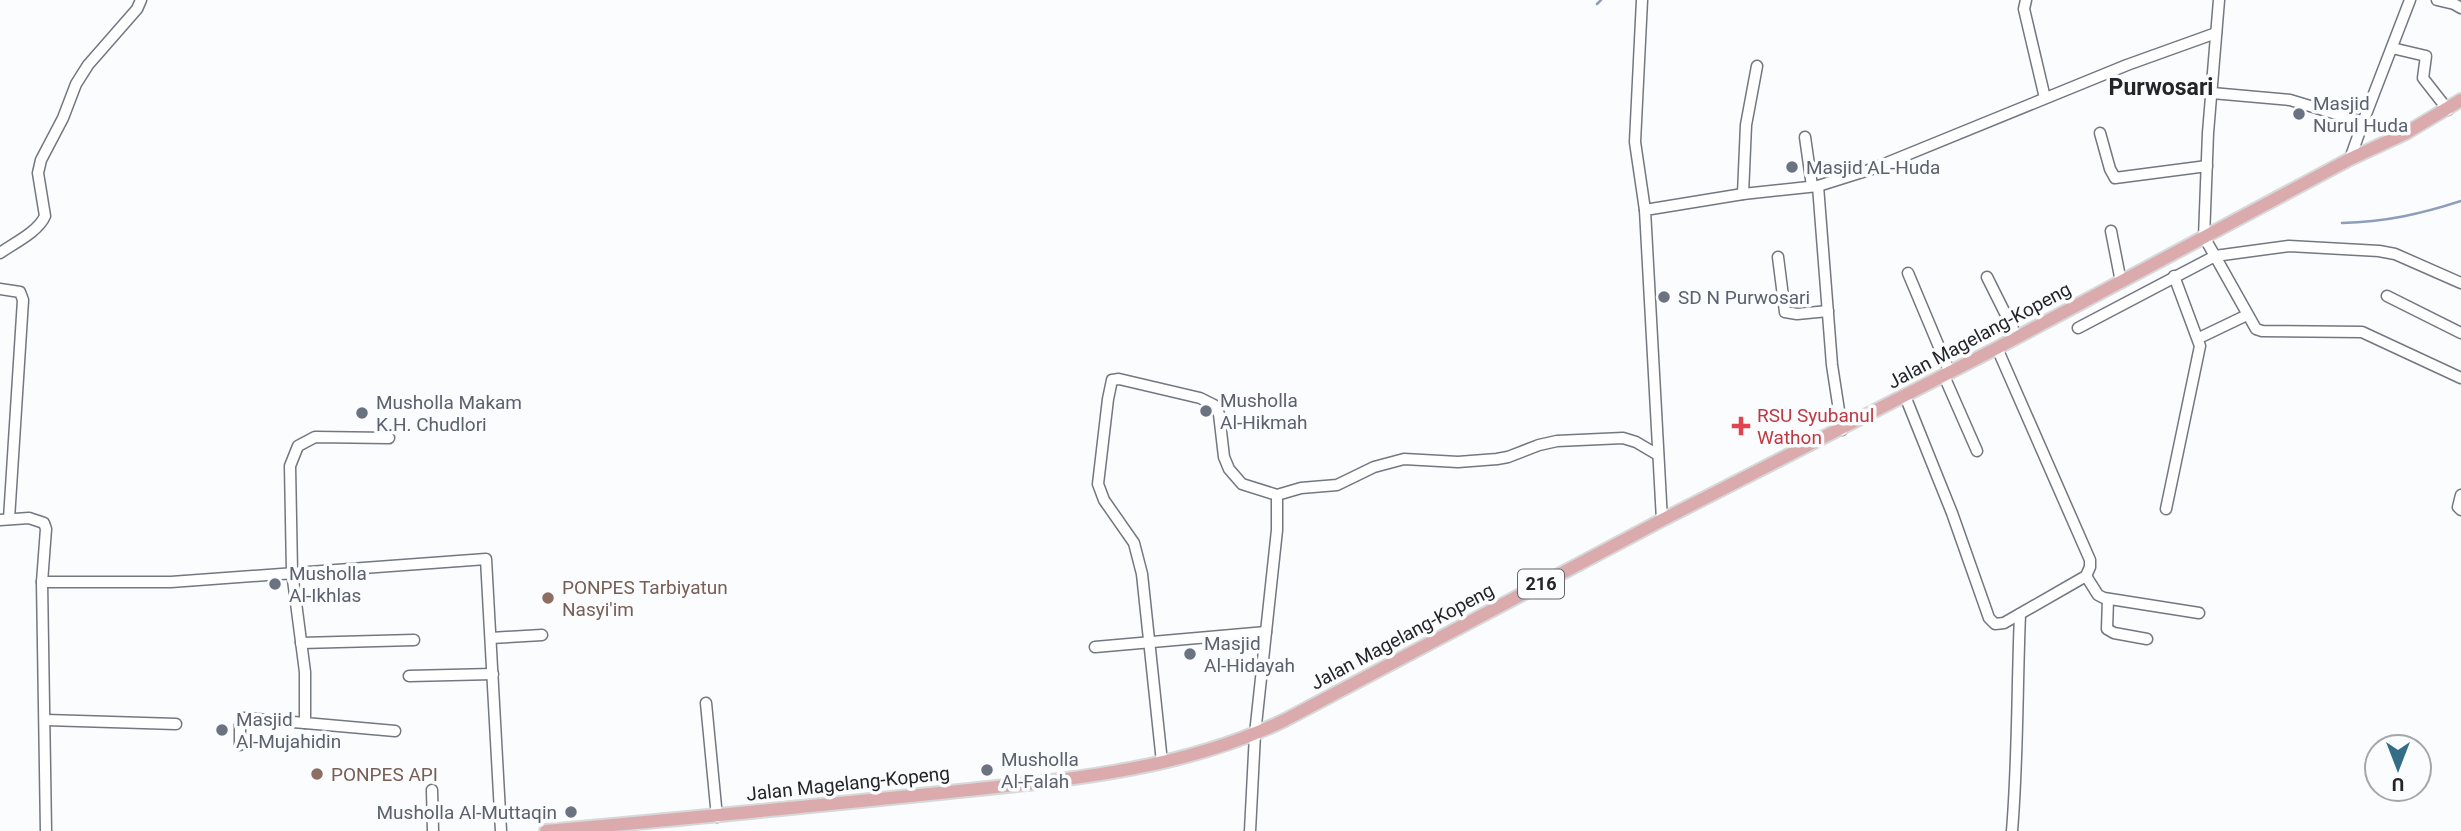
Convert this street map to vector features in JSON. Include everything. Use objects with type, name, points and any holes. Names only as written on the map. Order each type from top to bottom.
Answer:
[{"type":"main road","name":"Jalan Magelang-Kopeng","points":[[546,831],[717,817],[1117,773],[1255,734],[1662,520],[1842,430],[2350,159],[2406,133],[2461,100]]},
{"type":"street","points":[[0,253],[42,222],[45,216],[38,173],[41,160],[63,118],[76,84],[88,65],[137,9],[141,0]]},
{"type":"street","points":[[1642,0],[1634,142],[1645,210],[1662,520]]},
{"type":"street","points":[[2026,0],[2024,9],[2045,98]]},
{"type":"street","points":[[2220,0],[2204,237],[2256,329],[2362,332],[2461,378]]},
{"type":"street","points":[[2350,159],[2410,0]]},
{"type":"street","points":[[2437,0],[2460,7]]},
{"type":"street","points":[[1645,210],[1743,194],[1815,186],[1872,169],[2127,65],[2216,33]]},
{"type":"street","points":[[2392,48],[2426,56],[2423,78],[2448,110]]},
{"type":"street","points":[[1743,194],[1746,125],[1757,66]]},
{"type":"street","points":[[2212,93],[2290,100],[2363,122]]},
{"type":"street","points":[[2100,133],[2115,178],[2207,166]]},
{"type":"street","points":[[1805,137],[1815,186],[1832,365],[1842,430]]},
{"type":"street","points":[[2110,231],[2121,282]]},
{"type":"street","points":[[2078,328],[2215,256],[2289,246],[2395,254],[2461,283]]},
{"type":"street","points":[[1778,257],[1785,312],[1797,314],[1828,311]]},
{"type":"street","points":[[1908,273],[1976,451]]},
{"type":"street","points":[[2166,509],[2200,356],[2199,338],[2174,276]]},
{"type":"street","points":[[1987,277],[2018,337]]},
{"type":"street","points":[[0,289],[20,292],[23,300],[4,519],[29,518],[44,523],[46,529],[42,582],[46,831]]},
{"type":"street","points":[[2388,296],[2461,333]]},
{"type":"street","points":[[2199,338],[2248,315]]},
{"type":"street","points":[[1905,396],[1952,513],[1989,618],[1999,625],[2086,576],[2091,567],[1997,348]]},
{"type":"street","points":[[1162,762],[1142,574],[1134,543],[1104,500],[1098,484],[1112,380],[1119,379],[1200,398],[1213,405],[1219,414],[1224,457],[1229,469],[1242,484],[1277,495],[1301,488],[1337,485],[1374,467],[1404,459],[1458,462],[1497,459],[1557,441],[1623,438],[1658,455]]},
{"type":"street","points":[[305,723],[305,672],[292,572],[290,466],[298,446],[315,437],[389,438]]},
{"type":"street","points":[[1250,831],[1255,734],[1277,530],[1277,495]]},
{"type":"street","points":[[2461,495],[2458,507],[2461,510]]},
{"type":"street","points":[[42,582],[151,583],[486,559],[501,831]]},
{"type":"street","points":[[2086,576],[2098,595],[2108,599],[2199,613]]},
{"type":"street","points":[[2108,599],[2107,629],[2114,634],[2147,639]]},
{"type":"street","points":[[2012,831],[2017,775],[2016,693],[2020,614]]},
{"type":"street","points":[[1095,647],[1266,632]]},
{"type":"street","points":[[491,638],[542,635]]},
{"type":"street","points":[[300,643],[414,640]]},
{"type":"street","points":[[409,676],[493,674]]},
{"type":"street","points":[[706,703],[717,817]]},
{"type":"street","points":[[240,745],[240,725],[243,718],[395,731]]},
{"type":"street","points":[[46,720],[176,724]]},
{"type":"street","points":[[432,790],[433,831]]},
{"type":"waterway","points":[[1597,4],[1601,0]]},
{"type":"waterway","points":[[2342,223],[2403,216],[2461,201]]},
{"type":"place","name":"Masjid Nurul Huda","points":[[2299,114]]},
{"type":"place","name":"Masjid AL-Huda","points":[[1792,167]]},
{"type":"place","name":"SD N Purwosari","points":[[1664,297]]},
{"type":"place","name":"Musholla Al-Hikmah","points":[[1206,411]]},
{"type":"place","name":"Musholla Makam K.H. Chudlori","points":[[362,413]]},
{"type":"place","name":"RSU Syubanul Wathon","points":[[1741,426]]},
{"type":"place","name":"Musholla Al-Ikhlas","points":[[275,584]]},
{"type":"place","name":"PONPES Tarbiyatun Nasyi'im","points":[[548,598]]},
{"type":"place","name":"Masjid Al-Hidayah","points":[[1190,654]]},
{"type":"place","name":"Masjid Al-Mujahidin","points":[[222,730]]},
{"type":"place","name":"Musholla Al-Falah","points":[[987,770]]},
{"type":"place","name":"PONPES API","points":[[317,774]]},
{"type":"place","name":"Musholla Al-Muttaqin","points":[[571,812]]},
{"type":"district","name":"Purwosari","points":[[2161,87]]}]
